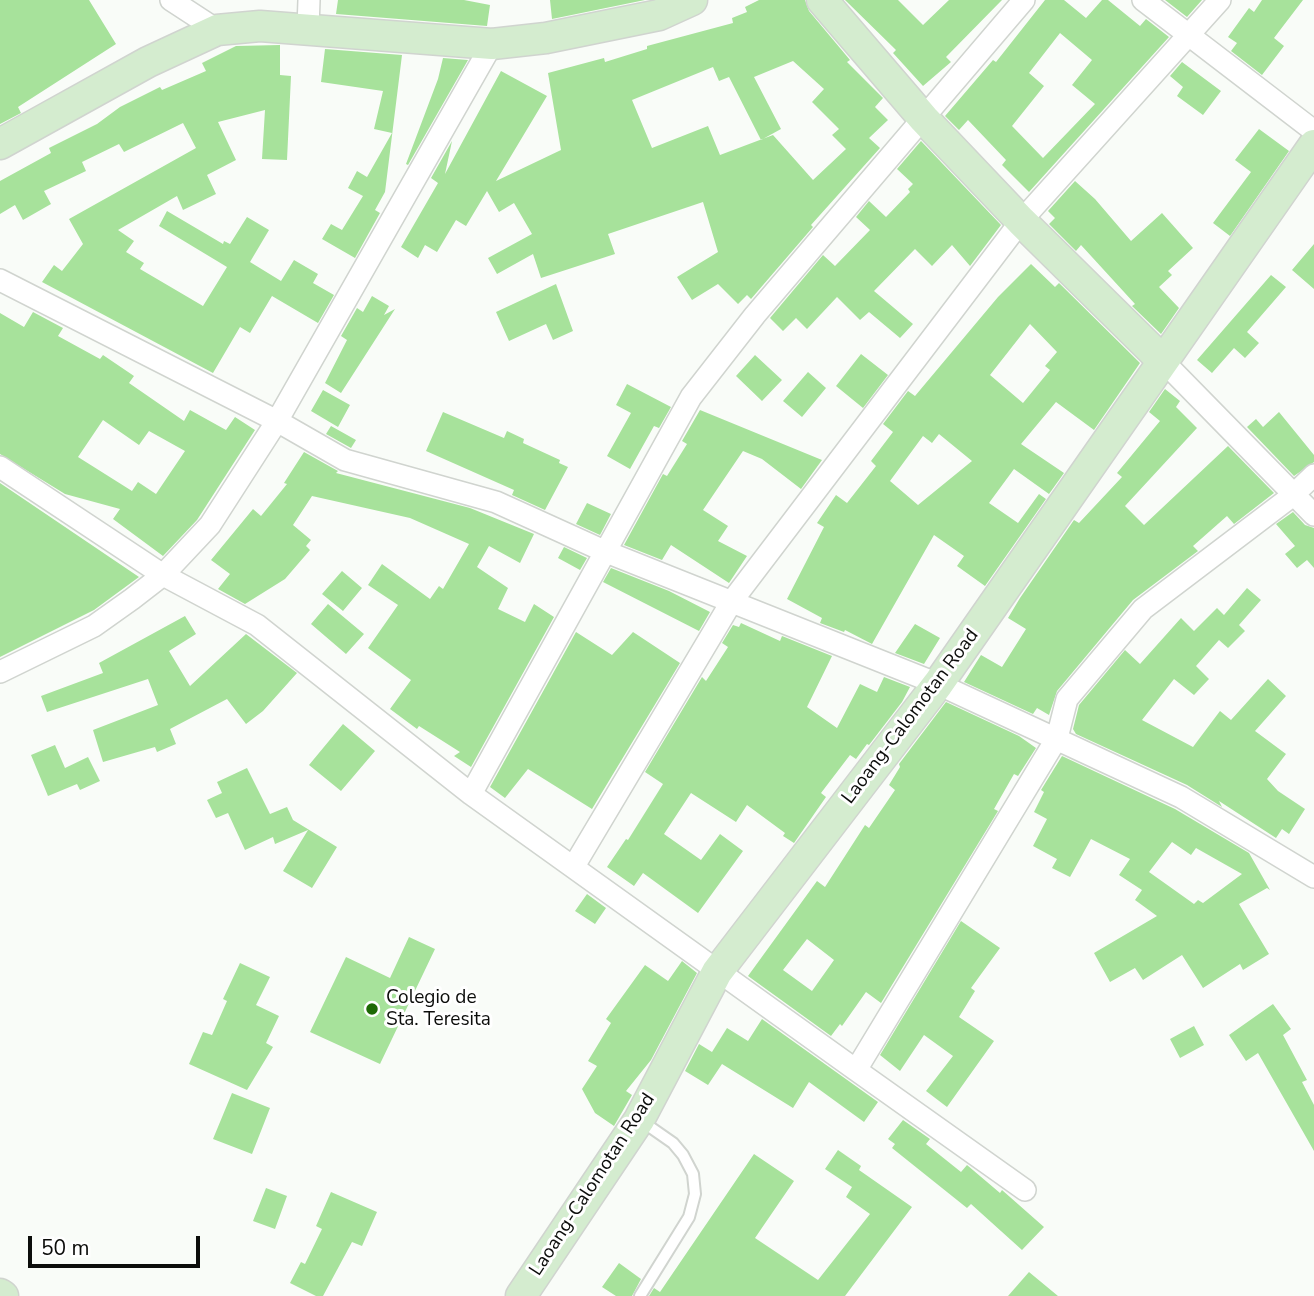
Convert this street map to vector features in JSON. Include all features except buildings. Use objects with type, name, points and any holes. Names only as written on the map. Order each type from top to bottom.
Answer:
[{"type":"main road","points":[[0,144],[148,62],[217,30],[260,26],[309,14],[492,44],[546,38],[659,15],[692,0]]},
{"type":"main road","points":[[822,0],[924,119],[1021,220],[1163,360]]},
{"type":"main road","name":"Laoang-Calomotan Road","points":[[522,1296],[639,1120],[716,972],[938,684],[1314,145]]},
{"type":"street","points":[[171,0],[217,30]]},
{"type":"street","points":[[471,794],[691,397],[755,315],[1024,0]]},
{"type":"street","points":[[1143,0],[1314,131]]},
{"type":"street","points":[[574,866],[732,601],[1021,220],[1220,0]]},
{"type":"street","points":[[0,672],[94,626],[163,575],[210,526],[277,421],[492,44]]},
{"type":"street","points":[[0,280],[277,421],[345,460],[496,502],[604,551],[938,684],[1181,796],[1314,877]]},
{"type":"street","points":[[1163,360],[1292,496],[1314,515]]},
{"type":"street","points":[[0,467],[163,575],[257,625],[471,794],[574,866],[716,972],[1025,1190]]},
{"type":"street","points":[[856,1070],[1057,738],[1068,699],[1143,610],[1292,496],[1314,475]]},
{"type":"lane","points":[[639,1120],[673,1143],[683,1155],[693,1174],[695,1194],[689,1217],[640,1296]]},
{"type":"place","name":"Colegio de Sta. Teresita","points":[[372,1009]]}]
